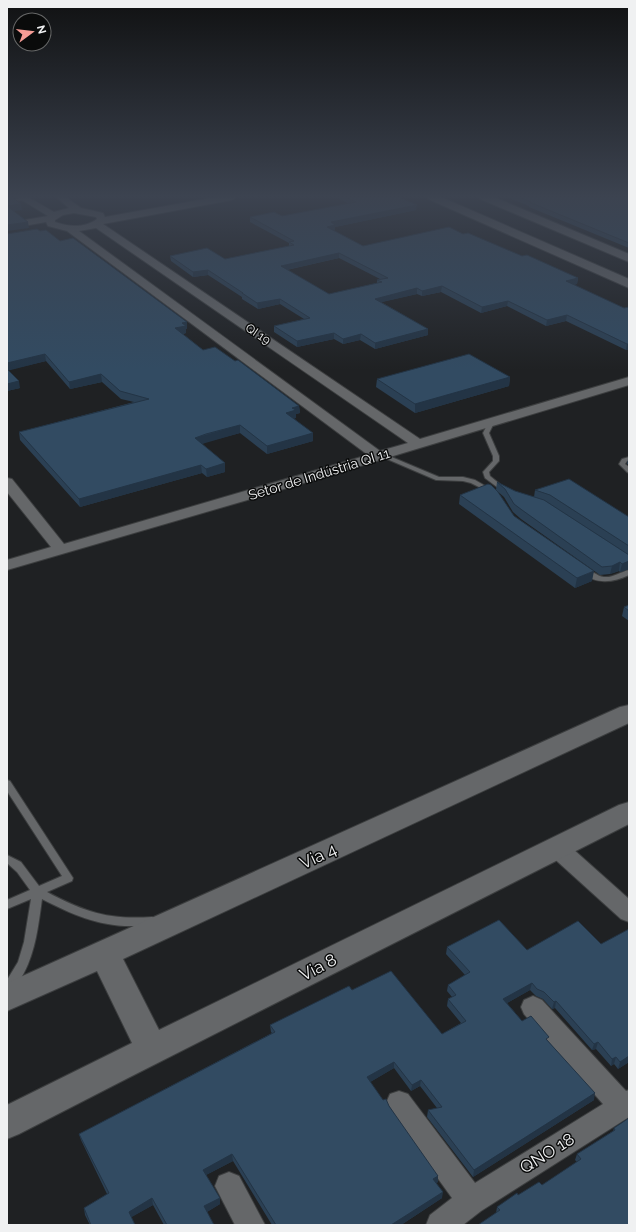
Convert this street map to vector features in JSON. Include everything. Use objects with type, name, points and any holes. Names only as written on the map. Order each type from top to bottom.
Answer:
[{"type":"main road","name":"Via 4","points":[[7,998],[629,713]]},
{"type":"main road","name":"Via 8","points":[[7,1123],[556,847],[629,812]]},
{"type":"main road","points":[[103,953],[118,979],[152,1050]]},
{"type":"street","points":[[102,254],[380,456]]},
{"type":"street","name":"QI 19","points":[[146,254],[418,444]]},
{"type":"street","points":[[563,254],[629,284]]},
{"type":"street","name":"Setor de Indústria QI 11","points":[[7,565],[380,456],[492,421],[629,381]]},
{"type":"street","points":[[7,482],[61,550]]},
{"type":"street","points":[[556,847],[629,912]]},
{"type":"street","name":"QNO 18","points":[[440,1225],[471,1201],[626,1104],[533,1007]]},
{"type":"street","points":[[399,1103],[471,1201]]},
{"type":"street","points":[[229,1186],[250,1225]]},
{"type":"lane","points":[[492,421],[486,433],[496,456],[496,461],[486,472],[486,477],[502,489],[514,495]]},
{"type":"lane","points":[[380,456],[438,479],[463,479],[473,481],[497,495]]},
{"type":"lane","points":[[629,459],[624,460],[622,464],[629,471]]},
{"type":"lane","points":[[580,567],[599,580],[620,577],[629,572]]},
{"type":"lane","points":[[7,784],[68,878],[7,905]]},
{"type":"lane","points":[[7,859],[18,865],[37,892],[70,909],[102,920],[127,923],[181,919]]},
{"type":"lane","points":[[7,989],[19,970],[27,950],[33,927],[37,892]]},
{"type":"building","points":[[7,254],[95,254],[187,322],[182,323],[186,326],[175,328],[203,350],[215,347],[235,361],[238,360],[299,406],[292,408],[296,410],[286,413],[313,433],[267,446],[240,425],[206,434],[195,438],[225,463],[206,469],[201,465],[79,499],[19,432],[149,399],[120,391],[101,374],[69,382],[45,354],[7,363]]},
{"type":"building","points":[[177,254],[218,254],[225,259],[247,254],[332,254],[281,266],[329,294],[382,282],[377,280],[388,278],[342,254],[527,255],[578,278],[566,281],[624,308],[629,307],[629,344],[567,315],[547,320],[508,301],[482,307],[442,286],[422,291],[417,288],[375,299],[428,329],[375,343],[361,334],[343,339],[334,333],[297,341],[274,326],[310,318],[280,299],[257,303],[208,270],[193,272],[170,256]]},
{"type":"building","points":[[469,354],[510,377],[415,404],[377,379]]},
{"type":"building","points":[[7,369],[19,381],[7,384]]},
{"type":"building","points":[[569,479],[629,517],[629,546],[550,495],[535,490]]},
{"type":"building","points":[[497,482],[515,491],[544,500],[629,555],[629,561],[622,564],[620,562],[612,566],[602,567],[514,504],[505,489]]},
{"type":"building","points":[[488,484],[498,492],[514,516],[594,571],[577,578],[460,495]]},
{"type":"building","points":[[629,605],[629,611],[624,607]]},
{"type":"building","points":[[499,920],[527,950],[578,921],[601,944],[629,929],[629,1056],[620,1062],[616,1057],[612,1059],[598,1042],[594,1044],[556,1001],[554,1002],[544,992],[537,989],[532,983],[503,999],[522,1021],[531,1016],[549,1037],[546,1039],[595,1093],[474,1170],[428,1110],[442,1107],[421,1080],[412,1085],[394,1062],[367,1077],[383,1100],[386,1099],[389,1106],[438,1176],[433,1179],[443,1192],[391,1225],[276,1225],[232,1154],[203,1170],[220,1198],[204,1206],[214,1225],[167,1225],[152,1198],[129,1212],[135,1225],[91,1225],[84,1208],[109,1193],[79,1134],[275,1032],[270,1025],[349,986],[352,990],[391,971],[442,1034],[466,1021],[448,999],[456,995],[448,985],[470,972],[447,947]]},
{"type":"building","points":[[629,1118],[629,1225],[478,1225],[500,1210],[497,1207],[517,1193],[518,1195],[539,1182],[542,1185],[581,1159],[577,1154],[615,1130],[614,1128]]}]
